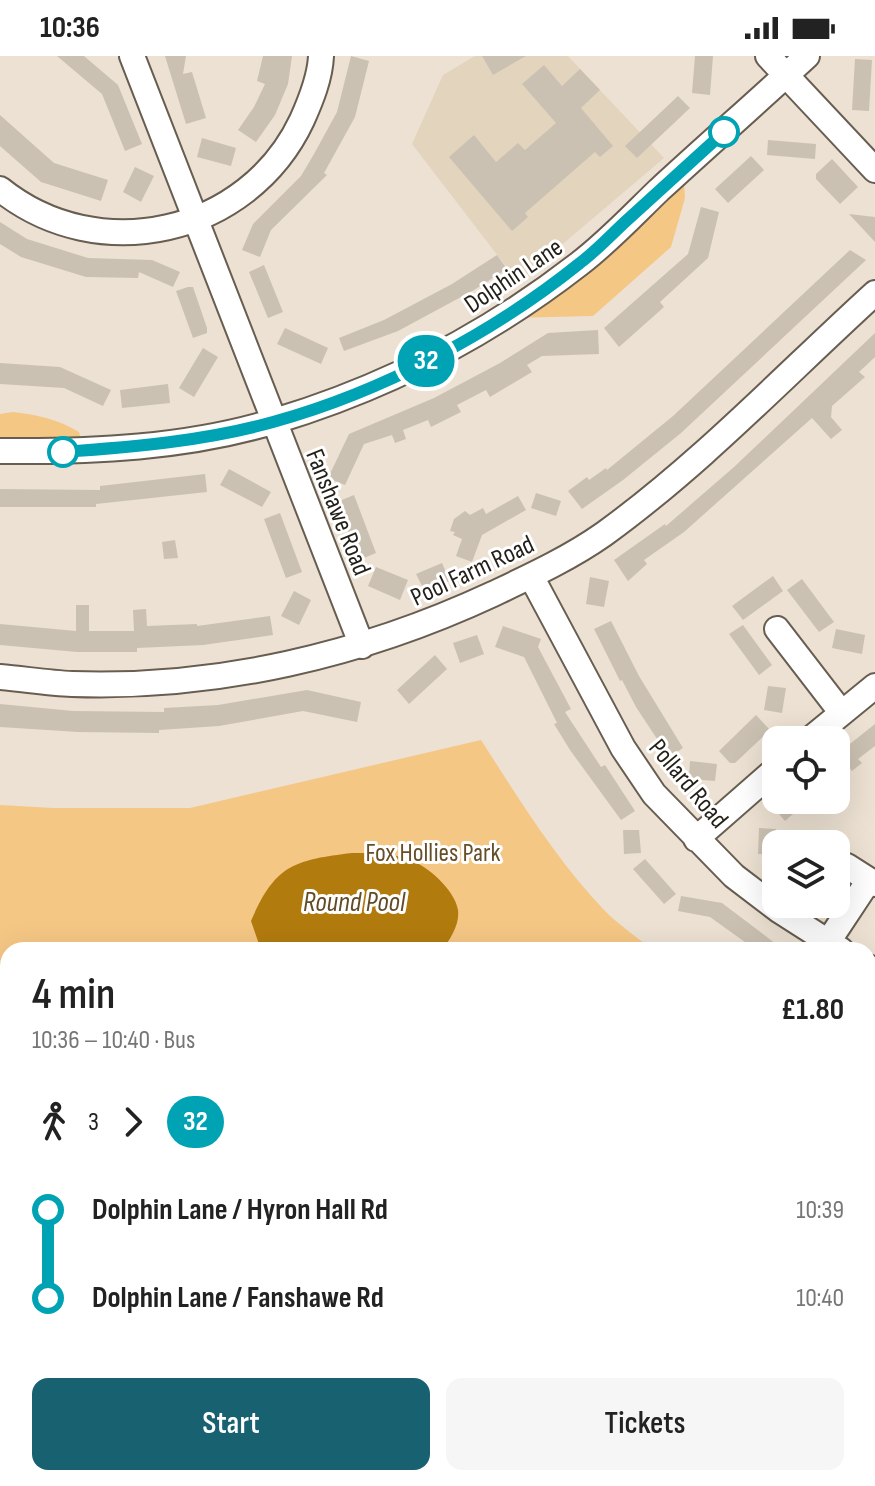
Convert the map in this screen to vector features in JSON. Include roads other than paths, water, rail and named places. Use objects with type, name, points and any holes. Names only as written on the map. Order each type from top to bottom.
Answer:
[{"type":"street","name":"Fanshawe Road","points":[[132,56],[362,646]]},
{"type":"street","points":[[0,189],[39,215],[94,232],[142,231],[194,219],[243,194],[292,141],[312,98],[321,56]]},
{"type":"street","points":[[768,56],[875,170]]},
{"type":"street","name":"Dolphin Lane","points":[[0,451],[63,452],[133,447],[205,436],[274,422],[400,374],[505,318],[581,263],[807,56]]},
{"type":"street","name":"Pool Farm Road","points":[[0,677],[71,684],[163,682],[274,668],[362,646],[444,617],[531,576],[602,535],[679,475],[875,293]]},
{"type":"street","name":"Pollard Road","points":[[531,576],[623,748],[654,794],[734,876],[828,942]]},
{"type":"street","points":[[777,629],[841,712]]},
{"type":"street","points":[[825,726],[875,686]]},
{"type":"street","points":[[696,839],[762,781]]},
{"type":"street","name":"Pollard Road","points":[[836,942],[872,882],[850,868]]},
{"type":"water","name":"Round Pool","points":[[352,853],[387,854],[408,859],[423,867],[439,879],[456,902],[458,915],[451,937],[448,942],[258,942],[251,921],[269,888],[289,869],[315,859]]},
{"type":"park label","name":"Fox Hollies Park","points":[[433,852]]}]
